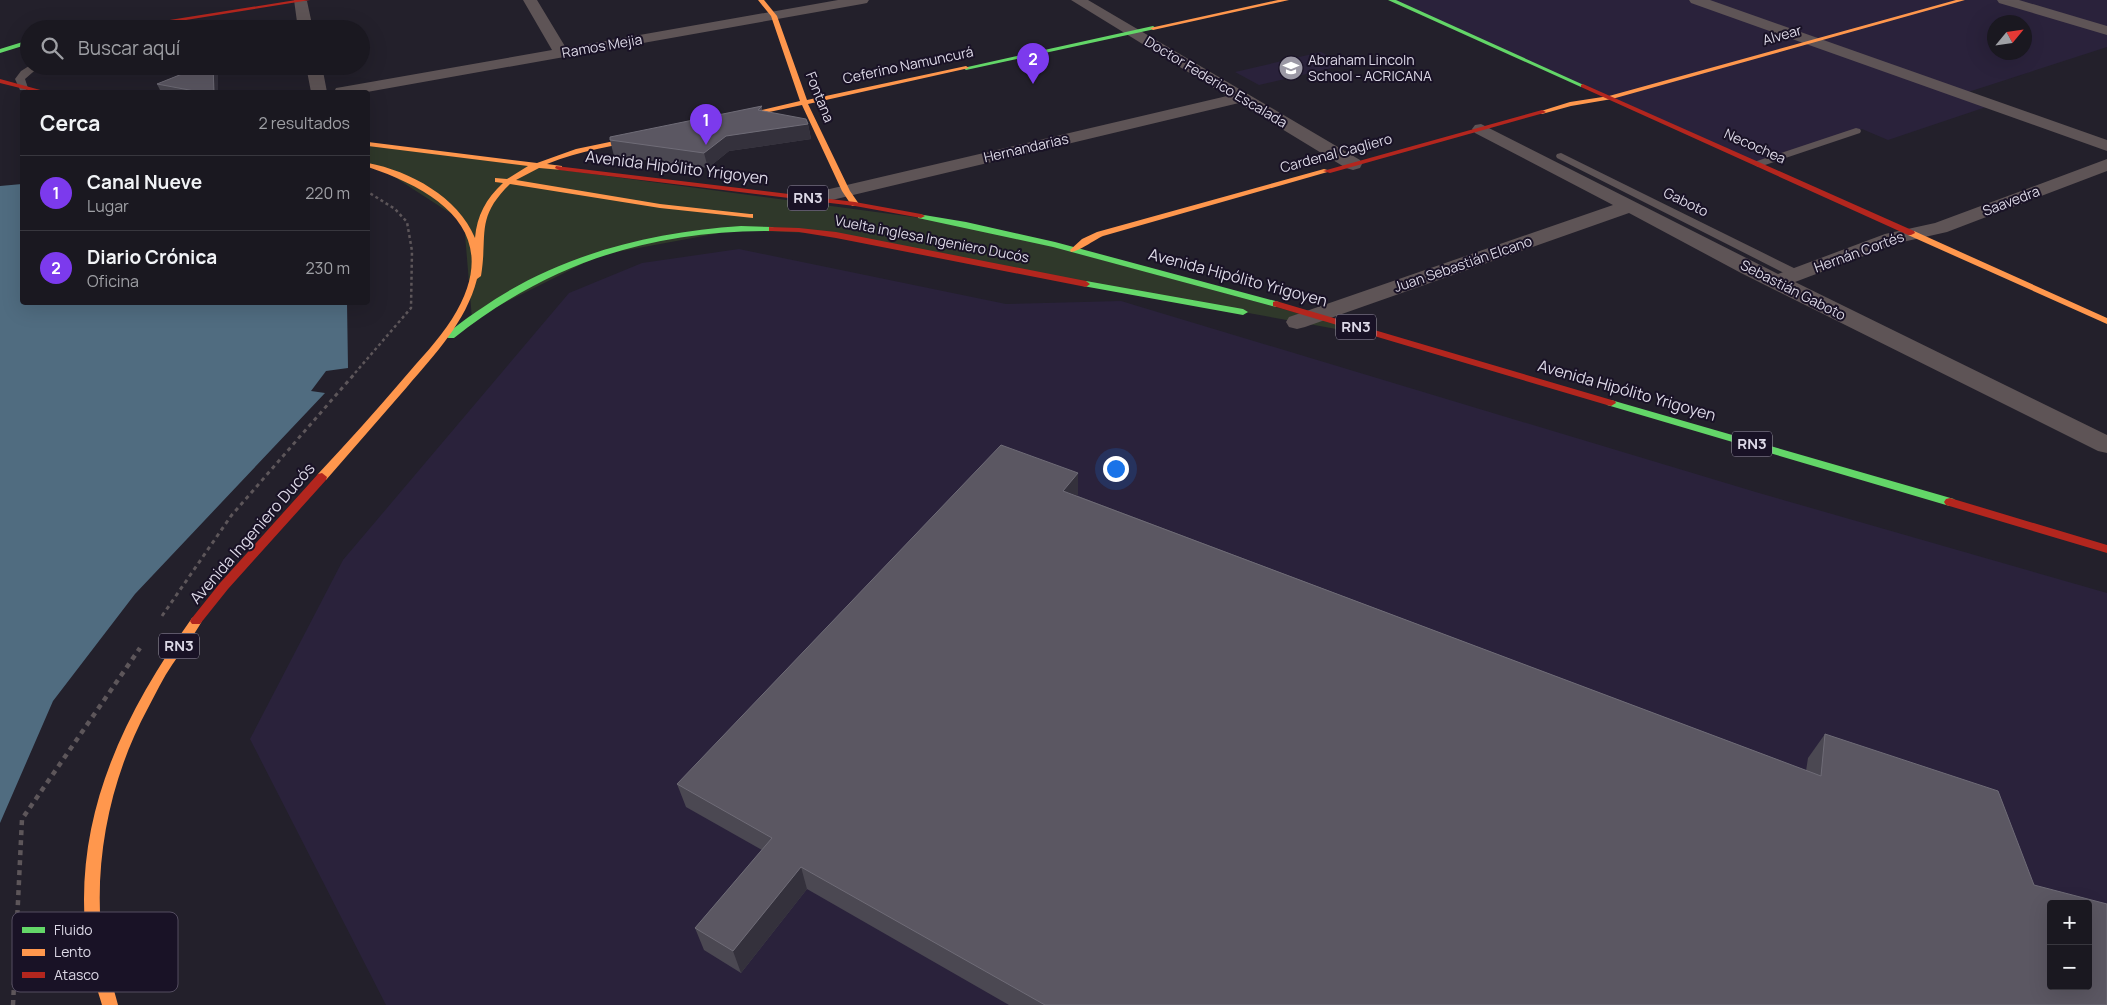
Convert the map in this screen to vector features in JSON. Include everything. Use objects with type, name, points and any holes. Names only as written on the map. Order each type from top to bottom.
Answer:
[{"type":"main road","points":[[174,20],[304,0]]},
{"type":"main road","name":"Fontana","points":[[761,0],[774,16],[804,102],[851,198]]},
{"type":"main road","name":"Ceferino Namuncurá","points":[[718,121],[1286,0]]},
{"type":"main road","points":[[1394,1],[1410,0]]},
{"type":"main road","name":"Alvear","points":[[1610,98],[1962,0]]},
{"type":"main road","name":"Necochea","points":[[1394,1],[2107,321]]},
{"type":"main road","points":[[0,46],[20,43]]},
{"type":"main road","points":[[0,51],[20,45]]},
{"type":"main road","points":[[0,81],[20,95]]},
{"type":"main road","name":"Cardenal Cagliero","points":[[1056,256],[1074,250],[1085,241],[1100,234],[1570,104],[1610,98]]},
{"type":"main road","points":[[469,292],[477,275],[480,260],[483,214],[493,197],[509,181],[538,166],[579,152],[661,133]]},
{"type":"main road","name":"Avenida Hipólito Yrigoyen","points":[[370,144],[811,199]]},
{"type":"main road","points":[[370,158],[398,163]]},
{"type":"main road","name":"Avenida Ingeniero Ducós","points":[[92,912],[91,883],[95,833],[108,782],[130,729],[158,679],[192,626],[226,584],[427,357],[457,317],[469,292],[475,273],[476,253],[472,236],[464,222],[452,207],[424,185],[370,166]]},
{"type":"main road","points":[[485,177],[660,206],[835,225],[1025,260]]},
{"type":"main road","name":"Avenida Hipólito Yrigoyen","points":[[851,198],[1074,250],[1300,319],[1397,340],[2107,548]]},
{"type":"main road","name":"Vuelta inglesa Ingeniero Ducós","points":[[427,357],[472,319],[492,305],[541,278],[622,248],[708,232],[736,230],[798,230],[834,234],[1039,275],[1259,315]]},
{"type":"main road","points":[[1300,319],[1397,340]]},
{"type":"main road","name":"Avenida Ingeniero Ducós","points":[[107,992],[110,1005]]},
{"type":"street","points":[[304,0],[305,20]]},
{"type":"street","points":[[530,0],[562,52]]},
{"type":"street","name":"Ramos Mejia","points":[[353,90],[862,0]]},
{"type":"street","name":"Doctor Federico Escalada","points":[[1078,0],[1353,164]]},
{"type":"street","points":[[1696,0],[2107,146]]},
{"type":"street","points":[[2004,0],[2107,30]]},
{"type":"street","points":[[316,75],[319,90]]},
{"type":"street","name":"Hernandarias","points":[[811,199],[851,198],[1241,98]]},
{"type":"street","name":"Sebastián Gaboto","points":[[1481,129],[1777,282],[2107,445]]},
{"type":"street","name":"Saavedra","points":[[1913,234],[1940,228],[2107,165]]},
{"type":"street","name":"Juan Sebastián Elcano","points":[[1300,319],[1628,206]]},
{"type":"street","name":"Hernán Cortés","points":[[1777,282],[1892,238],[1913,234]]},
{"type":"lane","points":[[20,90],[20,79],[23,75]]},
{"type":"lane","points":[[1758,164],[1856,131]]},
{"type":"lane","name":"Gaboto","points":[[1561,156],[1798,275]]},
{"type":"shaded area","points":[[1391,0],[2107,0],[2107,47],[1962,94],[1992,105],[1888,140],[1862,129],[1758,164]]},
{"type":"shaded area","name":"Abraham Lincoln School - ACRICANA","points":[[1321,52],[1345,65],[1259,85],[1235,72]]},
{"type":"shaded area","points":[[739,249],[1006,304],[1121,301],[1759,493],[2107,593],[2107,1005],[386,1005],[250,739],[343,560],[569,293],[642,263]]},
{"type":"green space","points":[[370,144],[973,225],[1397,340],[1039,275],[834,234],[736,230],[600,255],[472,319],[464,222],[382,169],[370,166]]},
{"type":"water","points":[[20,184],[20,305],[347,305],[348,368],[326,371],[311,391],[325,393],[135,594],[53,701],[0,823],[0,186]]},
{"type":"building","points":[[180,75],[213,75],[214,90],[189,90],[157,84]]},
{"type":"building","points":[[762,106],[758,110],[806,119],[808,124],[726,136],[704,153],[610,140],[610,137]]},
{"type":"building","points":[[1001,445],[1078,473],[1063,491],[1821,776],[1825,734],[1998,791],[2034,885],[2092,900],[2047,900],[2047,990],[2092,990],[2092,900],[2107,904],[2107,1005],[1045,1005],[801,867],[733,951],[695,928],[772,838],[677,784]]},
{"type":"traffic: fast","points":[[1391,0],[1583,86]]},
{"type":"traffic: fast","points":[[966,68],[1153,28]]},
{"type":"traffic: fast","points":[[0,51],[20,45]]},
{"type":"traffic: fast","points":[[921,216],[1055,245],[1276,304]]},
{"type":"traffic: fast","points":[[451,336],[487,309],[517,290],[555,271],[585,259],[615,249],[678,235],[709,231],[772,229]]},
{"type":"traffic: fast","points":[[1086,284],[1243,312]]},
{"type":"traffic: fast","points":[[1611,403],[1950,502]]},
{"type":"traffic: slow","points":[[761,0],[774,16],[804,102],[846,191],[855,204]]},
{"type":"traffic: slow","points":[[1153,28],[1286,0]]},
{"type":"traffic: slow","points":[[1542,112],[1570,104],[1610,98],[1962,0]]},
{"type":"traffic: slow","points":[[727,119],[966,68]]},
{"type":"traffic: slow","points":[[477,276],[480,230],[483,215],[493,196],[509,181],[530,168],[554,159],[579,151],[648,136]]},
{"type":"traffic: slow","points":[[370,144],[559,168]]},
{"type":"traffic: slow","points":[[322,477],[385,407],[449,330],[469,294],[476,268],[474,245],[466,225],[452,208],[434,194],[413,182],[391,172],[370,166]]},
{"type":"traffic: slow","points":[[1074,250],[1085,241],[1100,234],[1327,171]]},
{"type":"traffic: slow","points":[[498,180],[660,206],[750,216]]},
{"type":"traffic: slow","points":[[1911,233],[2107,321]]},
{"type":"traffic: slow","points":[[93,912],[94,854],[104,804],[120,755],[141,708],[167,663],[196,621]]},
{"type":"traffic: slow","points":[[107,992],[110,1005]]},
{"type":"traffic: jam","points":[[175,20],[307,0]]},
{"type":"traffic: jam","points":[[0,81],[34,90]]},
{"type":"traffic: jam","points":[[1583,86],[1911,233]]},
{"type":"traffic: jam","points":[[1327,171],[1542,112]]},
{"type":"traffic: jam","points":[[559,168],[855,204],[921,216]]},
{"type":"traffic: jam","points":[[772,229],[799,230],[836,235],[1086,284]]},
{"type":"traffic: jam","points":[[1276,304],[1611,403]]},
{"type":"traffic: jam","points":[[196,621],[224,586],[322,477]]},
{"type":"traffic: jam","points":[[1950,502],[2107,549]]},
{"type":"place","name":"Abraham Lincoln School - ACRICANA","points":[[1291,68]]},
{"type":"place","name":"Diario Crónica","points":[[1033,84]]},
{"type":"place","name":"Canal Nueve","points":[[706,145]]}]
